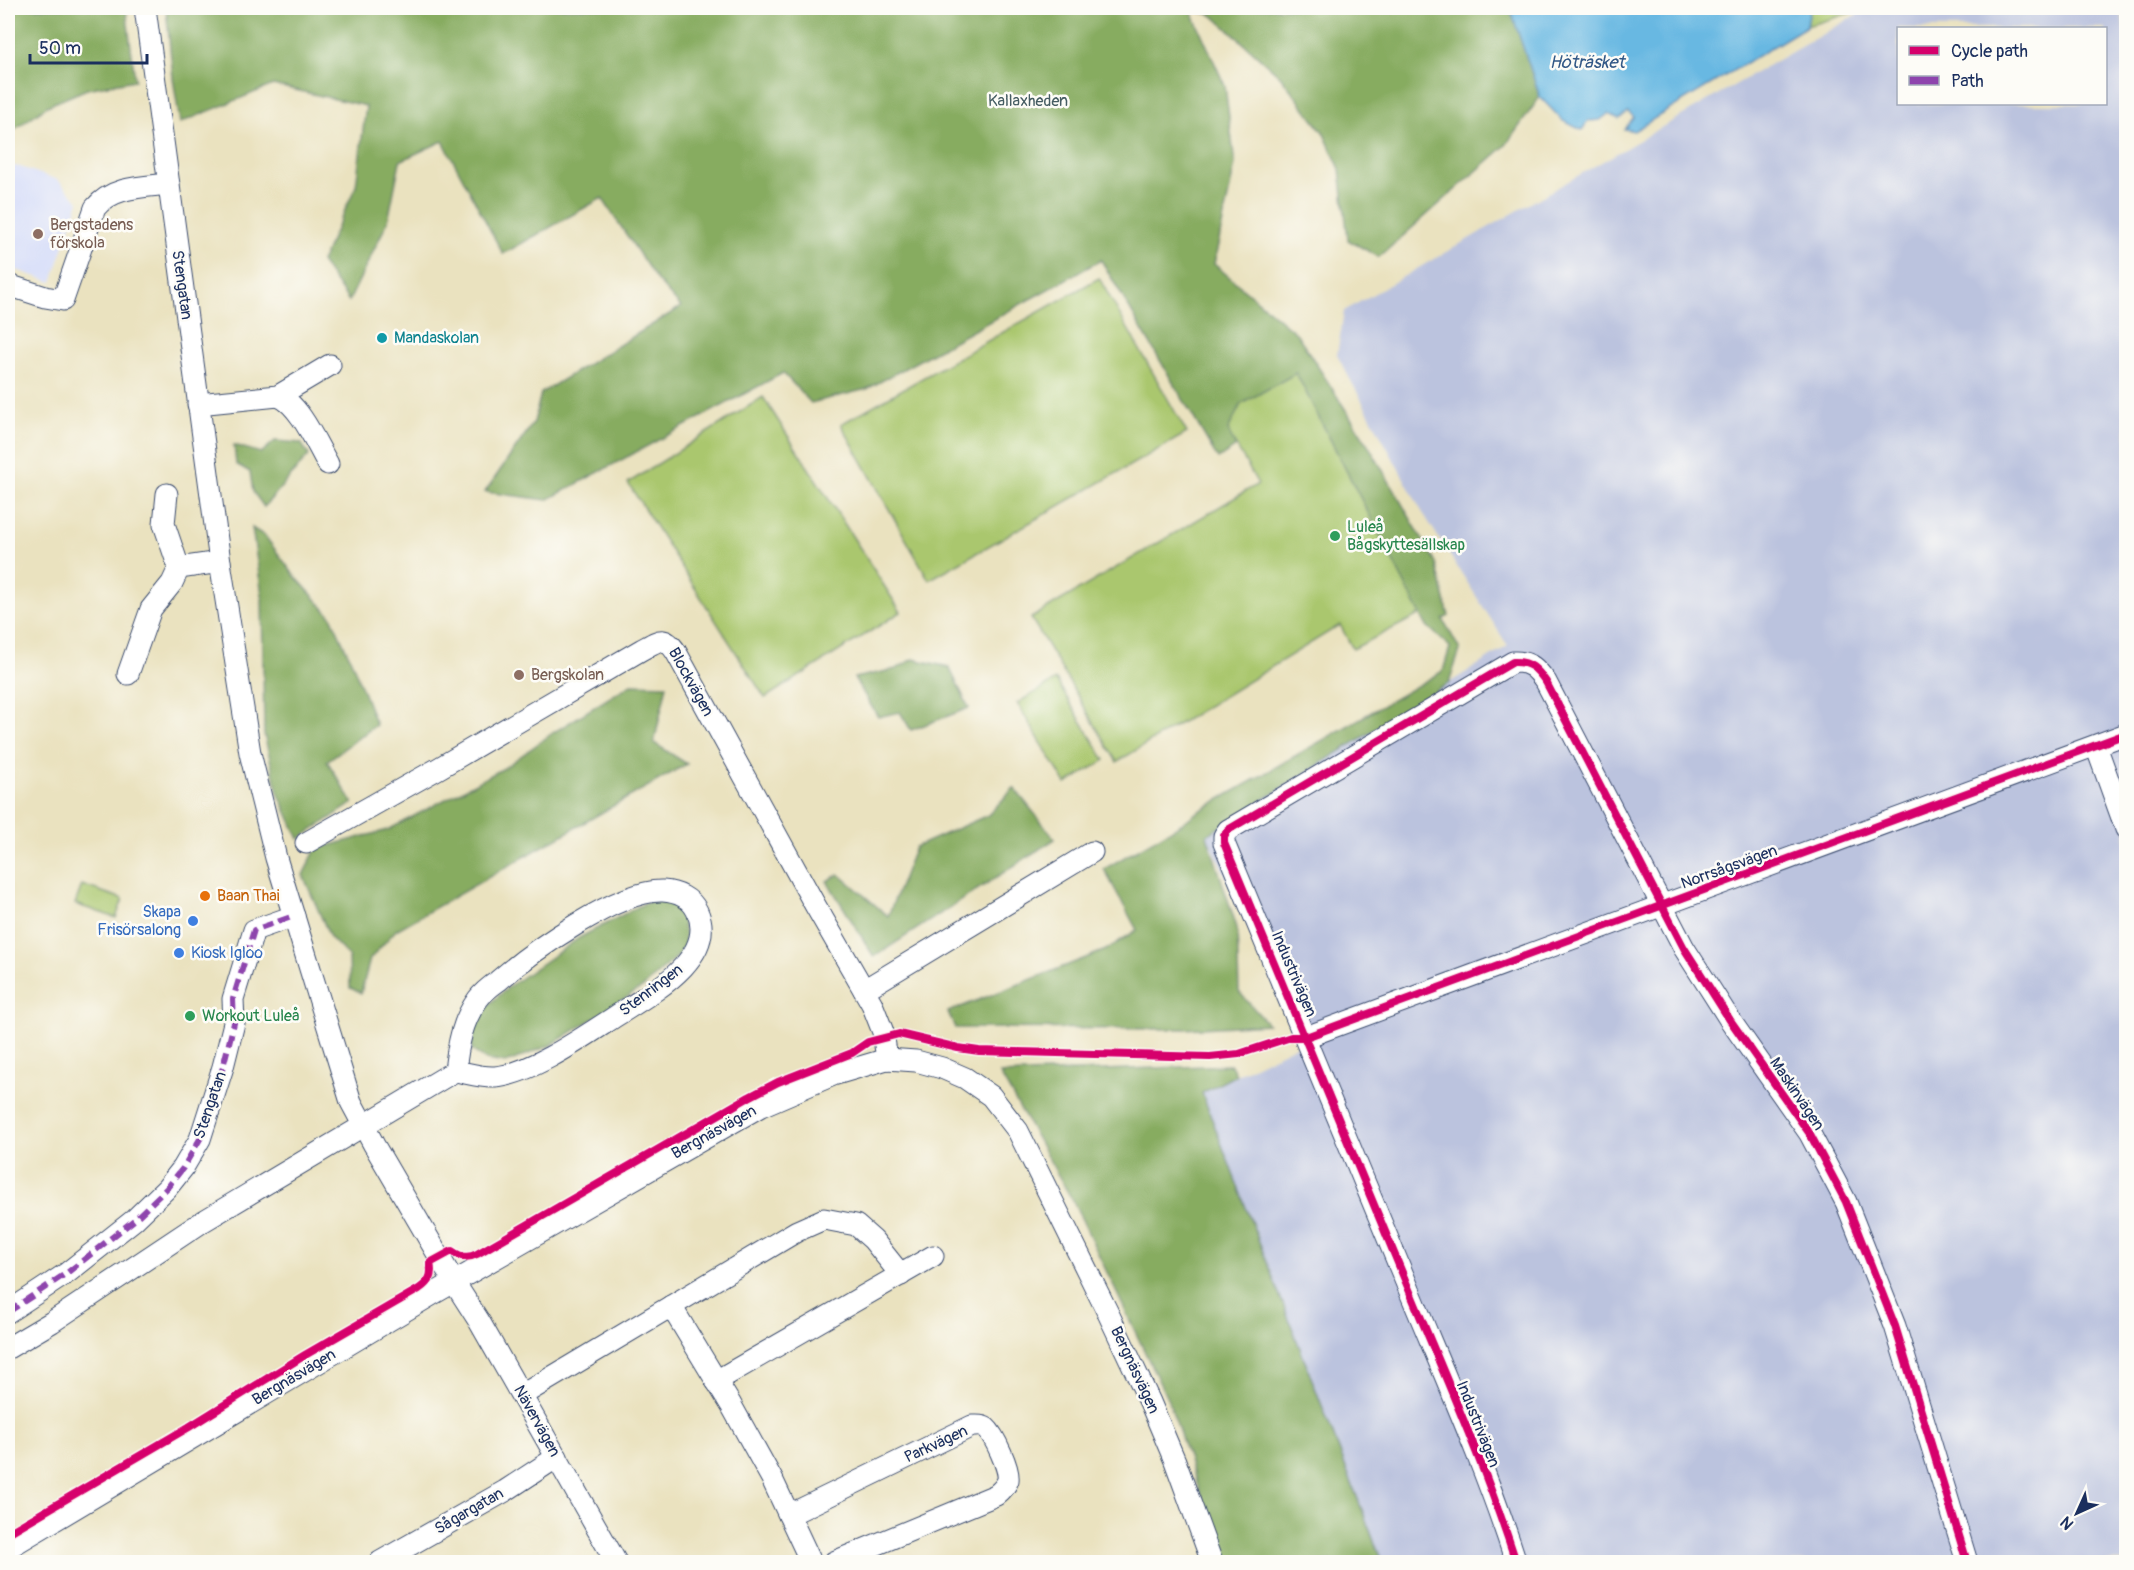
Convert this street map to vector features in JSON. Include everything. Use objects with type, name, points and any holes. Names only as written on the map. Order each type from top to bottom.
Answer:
[{"type":"street","name":"Stengatan","points":[[145,8],[220,562],[250,753],[270,836],[351,1102],[454,1282]]},
{"type":"street","points":[[9,284],[45,297],[63,300],[95,208],[101,201],[123,190],[169,184]]},
{"type":"street","points":[[198,404],[278,396],[330,365]]},
{"type":"street","points":[[278,396],[289,401],[328,464]]},
{"type":"street","points":[[128,674],[151,609],[172,583],[179,568],[164,524],[167,494]]},
{"type":"street","points":[[179,568],[220,562]]},
{"type":"street","name":"Blockvägen","points":[[306,843],[449,763],[641,650],[665,640],[676,652],[864,990],[882,1026],[887,1059]]},
{"type":"street","name":"Industrivägen","points":[[1516,1563],[1460,1413],[1224,843],[1224,836],[1228,830],[1513,662],[1522,661],[1536,668],[1556,701]]},
{"type":"street","name":"Maskinvägen","points":[[1556,701],[1684,948],[1712,993],[1810,1134],[1846,1202],[1895,1326],[1967,1563]]},
{"type":"street","name":"Norrsågsvägen","points":[[1306,1037],[2127,734]]},
{"type":"street","points":[[2096,746],[2127,829]]},
{"type":"street","points":[[864,990],[1092,852]]},
{"type":"street","name":"Stenringen","points":[[662,891],[677,893],[689,901],[696,910],[701,933],[697,948],[681,969],[651,994],[585,1036],[526,1069],[495,1077],[454,1071],[463,1025],[479,997],[521,961],[583,921],[641,893],[662,891]]},
{"type":"street","name":"Stengatan","points":[[8,1312],[53,1283],[101,1247],[144,1211],[177,1176],[200,1139],[223,1067],[234,1023],[233,999],[254,930],[294,916]]},
{"type":"street","name":"Bergnäsvägen","points":[[8,1548],[454,1282],[761,1106],[832,1075],[887,1059],[916,1061],[942,1068],[964,1078],[991,1096],[1018,1131],[1150,1402],[1175,1461],[1212,1563]]},
{"type":"street","points":[[8,1348],[52,1322],[202,1222],[454,1071]]},
{"type":"street","points":[[522,1395],[797,1231],[824,1219],[856,1225],[873,1239],[901,1275]]},
{"type":"street","points":[[716,1382],[933,1256]]},
{"type":"street","name":"Nävervägen","points":[[454,1282],[522,1395],[616,1563]]},
{"type":"street","points":[[671,1306],[772,1479],[811,1563]]},
{"type":"street","name":"Parkvägen","points":[[789,1515],[972,1426],[979,1425],[986,1428],[1008,1471],[1008,1479],[1002,1491],[834,1563]]},
{"type":"street","name":"Sågargatan","points":[[380,1563],[532,1475],[557,1457]]},
{"type":"shaded area","points":[[1868,8],[2121,8],[2126,47],[2126,1562],[1382,1562],[1202,1092],[1301,1043],[1207,835],[1508,646],[1421,510],[1337,355],[1344,311]]},
{"type":"shaded area","name":"Bergstadens förskola","points":[[8,165],[58,180],[79,201],[52,282],[8,267]]},
{"type":"green space","points":[[8,8],[126,8],[135,80],[87,89],[47,106],[8,134]]},
{"type":"green space","name":"Kallaxheden","points":[[166,8],[915,8],[932,15],[966,8],[1510,8],[1540,97],[1506,145],[1379,257],[1348,240],[1340,169],[1323,132],[1281,77],[1212,15],[1191,10],[1225,86],[1235,164],[1214,264],[1297,334],[1367,443],[1436,563],[1449,616],[1443,619],[1460,650],[1449,683],[1207,835],[1237,928],[1239,992],[1268,1024],[1184,1029],[955,1028],[948,1012],[1106,950],[1137,930],[1104,869],[1196,813],[1443,671],[1450,647],[1426,625],[1296,373],[1241,404],[1228,430],[1236,447],[1218,459],[1101,260],[867,389],[811,403],[783,373],[547,500],[485,492],[534,422],[541,393],[681,307],[656,279],[602,198],[503,254],[443,141],[400,161],[388,221],[349,301],[321,262],[356,186],[366,106],[273,85],[180,123]]},
{"type":"green space","points":[[1810,8],[1853,8],[1851,13],[1807,26]]},
{"type":"green space","points":[[1099,278],[1187,433],[929,580],[841,424]]},
{"type":"green space","points":[[1296,373],[1421,614],[1353,649],[1340,625],[1117,762],[1031,618],[1258,484],[1227,430],[1241,404]]},
{"type":"green space","points":[[763,397],[901,612],[765,698],[628,483]]},
{"type":"green space","points":[[275,441],[301,443],[309,455],[264,507],[253,492],[250,472],[236,464],[234,445],[261,453]]},
{"type":"green space","points":[[252,528],[265,536],[294,575],[331,616],[376,725],[327,761],[353,803],[299,839],[278,793],[264,734],[262,595]]},
{"type":"green space","points":[[913,659],[949,667],[969,708],[911,730],[900,712],[878,717],[854,678],[896,669]]},
{"type":"green space","points":[[1056,680],[1105,760],[1066,784],[1017,703]]},
{"type":"green space","points":[[631,684],[667,685],[654,743],[687,764],[396,930],[370,959],[361,993],[350,988],[349,957],[330,937],[303,875],[316,849],[388,830],[504,768],[554,732]]},
{"type":"green space","points":[[1014,788],[1055,839],[874,957],[827,881],[839,874],[888,916],[915,847],[988,815]]},
{"type":"green space","points":[[82,885],[123,899],[116,918],[75,904]]},
{"type":"green space","points":[[660,900],[672,903],[681,913],[685,943],[680,954],[642,988],[551,1045],[506,1063],[486,1060],[472,1050],[472,1031],[478,1014],[511,985],[579,938],[645,903]]},
{"type":"green space","points":[[1231,1065],[1236,1075],[1202,1093],[1382,1562],[1224,1562],[1170,1405],[1074,1203],[1000,1074]]},
{"type":"water","name":"Höträsket","points":[[1510,8],[1810,8],[1807,26],[1634,131],[1624,129],[1634,117],[1628,112],[1619,119],[1608,114],[1600,120],[1588,121],[1582,130],[1563,121],[1540,97]]},
{"type":"marked path","points":[[8,1312],[67,1273],[134,1220],[167,1188],[183,1168],[200,1139],[223,1067],[234,1023],[233,999],[254,930],[294,916]]},
{"type":"cycle path","points":[[1516,1562],[1491,1490],[1462,1418],[1224,843],[1224,836],[1228,830],[1513,662],[1524,663],[1532,667],[1546,682],[1684,948],[1730,1020],[1810,1134],[1846,1202],[1895,1326],[1967,1562]]},
{"type":"cycle path","points":[[8,1533],[419,1289],[429,1278],[430,1263],[452,1251],[464,1257],[477,1254],[749,1097],[778,1082],[852,1053],[868,1042],[899,1034],[979,1051],[1210,1057],[1239,1054],[1291,1037],[1306,1037],[2126,734]]},
{"type":"place","name":"Bergstadens förskola","points":[[38,234]]},
{"type":"place","name":"Mandaskolan","points":[[382,338]]},
{"type":"place","name":"Luleå Bågskyttesällskap","points":[[1335,536]]},
{"type":"place","name":"Bergskolan","points":[[519,675]]},
{"type":"place","name":"Baan Thai","points":[[205,896]]},
{"type":"place","name":"Skapa Frisörsalong","points":[[193,921]]},
{"type":"place","name":"Kiosk Igloo","points":[[179,953]]},
{"type":"place","name":"Workout Luleå","points":[[190,1016]]}]
